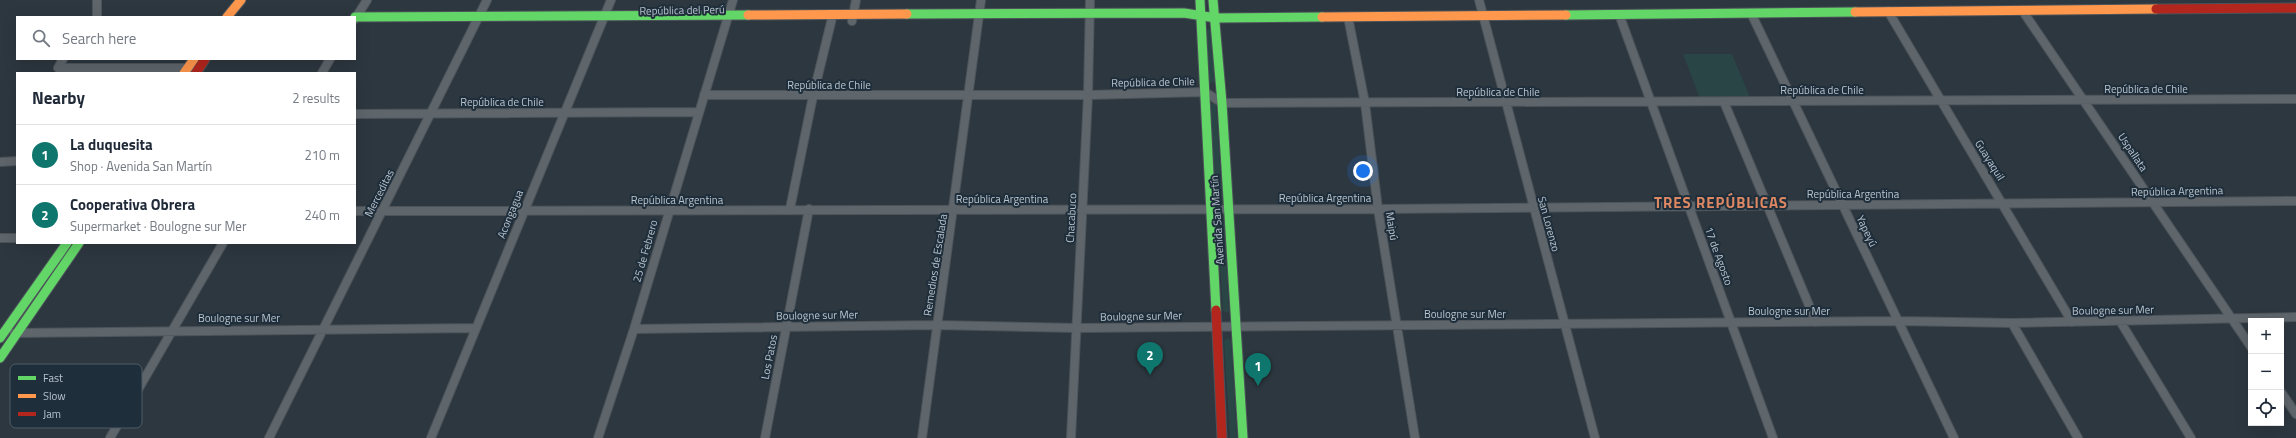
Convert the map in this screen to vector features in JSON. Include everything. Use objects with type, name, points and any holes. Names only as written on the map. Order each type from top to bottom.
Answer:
[{"type":"main road","points":[[228,16],[241,0]]},
{"type":"main road","points":[[239,16],[249,0]]},
{"type":"main road","name":"Avenida San Martín","points":[[1200,0],[1212,209],[1222,438]]},
{"type":"main road","name":"Avenida San Martín","points":[[1213,0],[1216,18],[1222,103],[1243,438]]},
{"type":"main road","name":"República del Perú","points":[[356,20],[477,21],[979,17],[1184,13],[1216,18],[2296,8]]},
{"type":"main road","points":[[192,70],[194,60]]},
{"type":"main road","points":[[192,70],[205,60]]},
{"type":"main road","points":[[1,337],[66,244]]},
{"type":"main road","points":[[0,358],[78,244]]},
{"type":"street","points":[[97,0],[97,16]]},
{"type":"street","points":[[356,18],[366,0]]},
{"type":"street","name":"Merceditas","points":[[269,438],[487,0]]},
{"type":"street","name":"Acongagua","points":[[432,438],[523,211],[604,20],[611,0]]},
{"type":"street","name":"25 de Febrero","points":[[598,438],[634,328],[668,211],[733,0]]},
{"type":"street","points":[[853,17],[856,0]]},
{"type":"street","name":"Remedios de Escalada","points":[[922,438],[936,325],[954,210],[967,95],[981,0]]},
{"type":"street","name":"Chacabuco","points":[[1072,438],[1088,95],[1090,0]]},
{"type":"street","name":"San Lorenzo","points":[[1479,0],[1595,438]]},
{"type":"street","name":"Uspallata","points":[[2022,10],[2248,342]]},
{"type":"street","name":"Guayaquil","points":[[1888,11],[1939,101],[2003,203],[2072,322]]},
{"type":"street","name":"Yapeyú","points":[[1751,13],[1954,438]]},
{"type":"street","name":"17 de Agosto","points":[[1618,14],[1773,438]]},
{"type":"street","name":"Maipú","points":[[1348,16],[1366,103],[1378,209],[1415,438]]},
{"type":"street","points":[[790,209],[813,96],[833,17]]},
{"type":"street","points":[[62,60],[58,68],[192,70]]},
{"type":"street","points":[[323,72],[329,60]]},
{"type":"street","name":"República de Chile","points":[[704,95],[1088,95],[1205,92],[1222,103],[2296,99]]},
{"type":"street","points":[[1724,102],[1816,322]]},
{"type":"street","name":"República de Chile","points":[[356,114],[698,112]]},
{"type":"street","points":[[0,162],[16,161]]},
{"type":"street","name":"República Argentina","points":[[356,211],[1378,209],[2296,201]]},
{"type":"street","name":"Los Patos","points":[[765,438],[809,209]]},
{"type":"street","points":[[0,238],[16,238]]},
{"type":"street","points":[[142,381],[222,244]]},
{"type":"street","name":"Boulogne sur Mer","points":[[634,328],[936,325],[1077,328],[1236,325],[1565,325],[1898,321],[2012,323],[2296,317]]},
{"type":"street","points":[[2120,321],[2191,438]]},
{"type":"street","points":[[2012,323],[2078,438]]},
{"type":"street","name":"Boulogne sur Mer","points":[[1,337],[17,332],[476,328]]},
{"type":"street","points":[[2284,396],[2296,414]]},
{"type":"street","points":[[110,438],[116,428]]},
{"type":"green space","points":[[1207,29],[1211,29],[1215,81],[1213,83],[1209,82]]},
{"type":"green space","points":[[1683,54],[1732,54],[1751,100],[1700,99]]},
{"type":"green space","points":[[1213,103],[1216,105],[1222,198],[1219,199],[1216,198],[1210,105]]},
{"type":"green space","points":[[1220,219],[1224,222],[1229,311],[1227,313],[1223,311],[1217,222]]},
{"type":"green space","points":[[1228,338],[1231,341],[1237,438],[1230,438],[1224,341]]},
{"type":"traffic: fast","points":[[1200,0],[1216,310]]},
{"type":"traffic: fast","points":[[1213,0],[1222,103],[1243,438]]},
{"type":"traffic: fast","points":[[1566,15],[1855,12]]},
{"type":"traffic: fast","points":[[907,14],[1184,13],[1216,18],[1322,17]]},
{"type":"traffic: fast","points":[[356,17],[748,15]]},
{"type":"traffic: fast","points":[[0,338],[66,244]]},
{"type":"traffic: fast","points":[[0,358],[78,244]]},
{"type":"traffic: slow","points":[[228,16],[241,0]]},
{"type":"traffic: slow","points":[[1855,12],[2156,9]]},
{"type":"traffic: slow","points":[[748,15],[907,14]]},
{"type":"traffic: slow","points":[[1322,17],[1566,15]]},
{"type":"traffic: slow","points":[[185,72],[193,60]]},
{"type":"traffic: jam","points":[[2156,9],[2296,8]]},
{"type":"traffic: jam","points":[[197,72],[204,60]]},
{"type":"traffic: jam","points":[[1216,310],[1222,438]]},
{"type":"place","name":"Cooperativa Obrera","points":[[1150,375]]},
{"type":"place","name":"La duquesita","points":[[1258,386]]},
{"type":"district","name":"TRES REPÚBLICAS","points":[[1721,203]]}]
